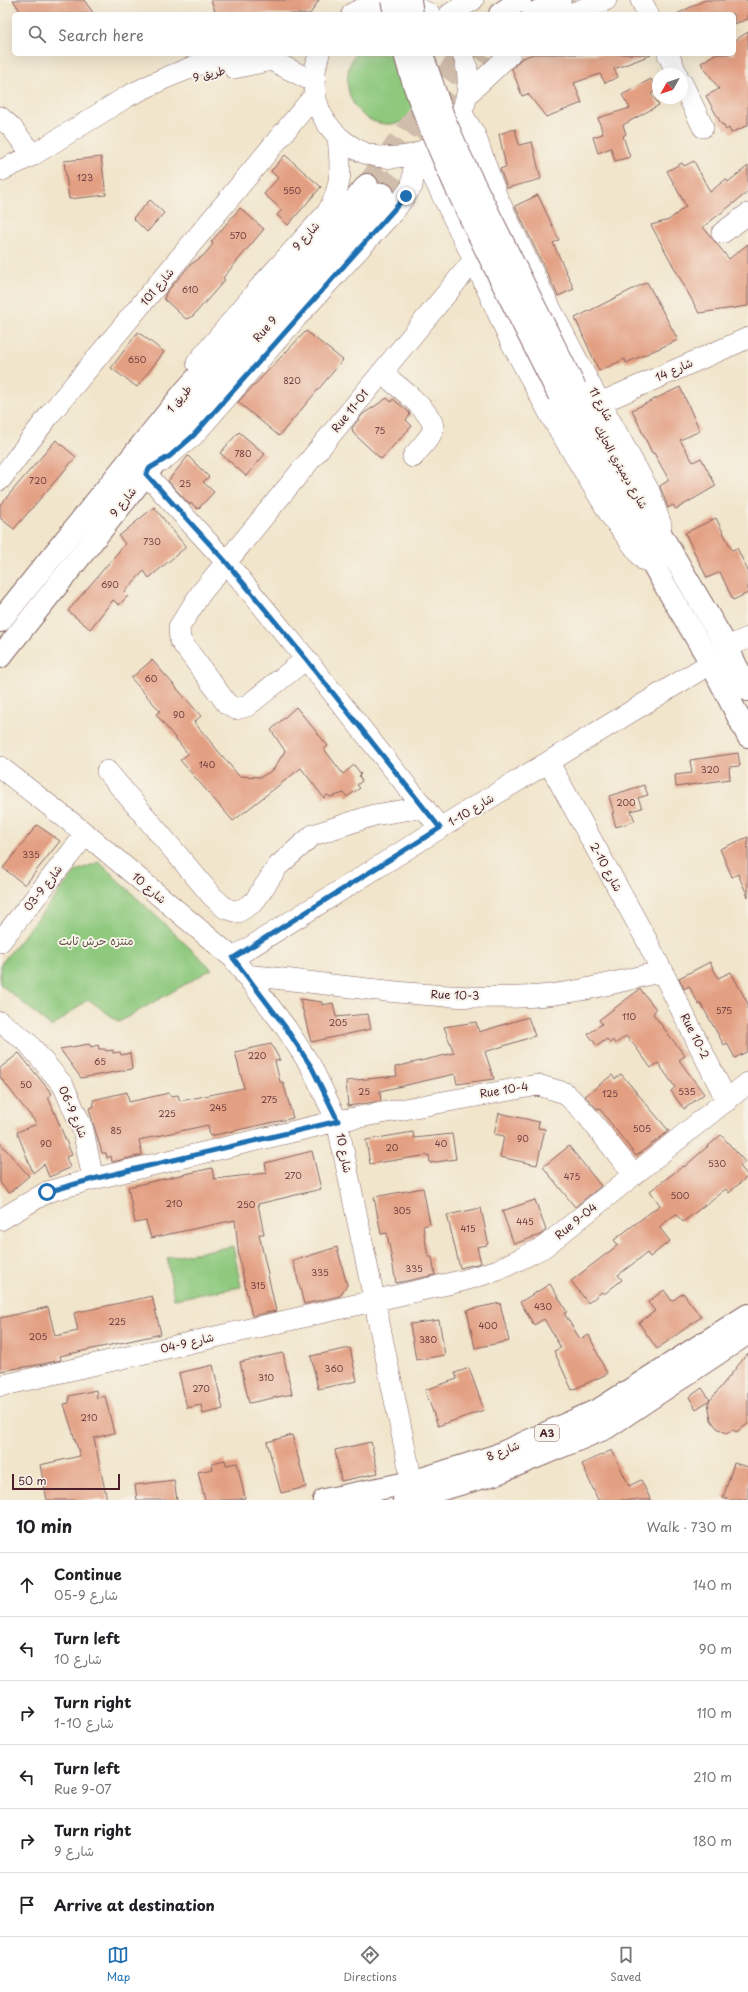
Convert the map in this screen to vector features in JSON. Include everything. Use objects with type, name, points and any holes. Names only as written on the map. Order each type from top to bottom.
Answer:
[{"type":"main road","points":[[392,0],[395,12]]},
{"type":"main road","points":[[503,12],[520,0]]},
{"type":"main road","points":[[537,12],[560,0]]},
{"type":"main road","points":[[406,56],[433,134],[470,218],[567,391]]},
{"type":"main road","points":[[423,56],[444,119],[567,391],[663,582],[710,663],[748,736]]},
{"type":"main road","name":"طريق 1","points":[[0,621],[185,391],[328,233],[375,190]]},
{"type":"main road","name":"Rue 9","points":[[148,471],[375,190]]},
{"type":"main road","name":"شارع ديميتري الحايك","points":[[567,391],[667,546]]},
{"type":"main road","name":"شارع 9","points":[[0,657],[148,471]]},
{"type":"main road","name":"شارع 11","points":[[667,546],[727,647],[748,690]]},
{"type":"main road","name":"شارع 8","points":[[413,1495],[495,1456],[600,1410],[748,1315]]},
{"type":"main road","name":"شارع 8","points":[[324,1500],[413,1495],[495,1474],[606,1428],[748,1333]]},
{"type":"street","points":[[453,12],[473,0]]},
{"type":"street","points":[[576,12],[606,0]]},
{"type":"street","points":[[641,0],[647,12]]},
{"type":"street","points":[[357,8],[396,3],[417,7]]},
{"type":"street","name":"طريق 9","points":[[0,171],[33,155],[105,112],[128,96],[200,64],[240,56]]},
{"type":"street","points":[[318,56],[314,88],[323,118],[338,137],[361,152],[388,158],[418,154],[445,137],[465,104],[508,56]]},
{"type":"street","points":[[464,56],[468,68],[465,104]]},
{"type":"street","points":[[669,56],[674,68]]},
{"type":"street","name":"طريق 9","points":[[105,112],[194,78],[267,61],[278,64],[314,88]]},
{"type":"street","name":"شارع 101","points":[[0,480],[51,413],[314,88]]},
{"type":"street","points":[[688,96],[703,127]]},
{"type":"street","name":"شارع 11","points":[[465,104],[497,197],[539,285],[600,403],[649,491],[657,509],[667,546]]},
{"type":"street","points":[[0,118],[11,127],[33,155]]},
{"type":"street","name":"شارع 9","points":[[134,454],[175,388],[260,287],[327,213],[334,201],[339,186],[341,172],[338,137]]},
{"type":"street","points":[[418,154],[474,260],[511,342],[552,418],[629,543],[663,582]]},
{"type":"street","name":"شارع 9","points":[[148,471],[170,456],[193,436],[296,318],[394,211],[412,186],[418,154]]},
{"type":"street","points":[[722,233],[748,214]]},
{"type":"street","name":"Rue 11-01","points":[[306,659],[247,706],[236,709],[228,704],[180,640],[179,627],[201,594],[226,562],[474,260]]},
{"type":"street","name":"شارع 14","points":[[600,403],[748,338]]},
{"type":"street","points":[[381,373],[419,404],[433,424],[433,430],[413,457]]},
{"type":"street","points":[[148,471],[306,659],[440,828]]},
{"type":"street","points":[[727,647],[748,638]]},
{"type":"street","name":"شارع 10-1","points":[[239,966],[440,828],[549,763],[710,663]]},
{"type":"street","name":"شارع 10-2","points":[[549,763],[662,971]]},
{"type":"street","name":"شارع 10","points":[[0,767],[86,834],[239,966],[286,1028],[307,1062],[338,1121],[413,1495]]},
{"type":"street","points":[[107,771],[212,896],[225,908],[238,912],[254,902],[278,866],[313,835],[374,814],[424,807]]},
{"type":"street","name":"شارع 9-03","points":[[0,942],[86,834]]},
{"type":"street","name":"Rue 10-3","points":[[239,966],[386,992],[520,997],[580,991],[662,971]]},
{"type":"street","name":"Rue 10-2","points":[[662,971],[727,1100]]},
{"type":"street","name":"شارع 9-06","points":[[0,1022],[27,1042],[63,1085],[82,1130],[93,1179]]},
{"type":"street","name":"Rue 9-04","points":[[373,1300],[465,1280],[498,1270],[544,1247],[748,1083]]},
{"type":"street","name":"Rue 10-4","points":[[0,1220],[47,1192],[93,1179],[338,1121],[538,1085],[565,1092],[586,1114],[634,1175]]},
{"type":"street","name":"شارع 9-04","points":[[0,1386],[373,1300]]},
{"type":"green space","points":[[354,56],[426,56],[418,115],[405,121],[392,124],[379,123],[368,118],[359,111],[352,101],[348,90],[347,78]]},
{"type":"green space","name":"منتزه حرش ثابت","points":[[99,862],[212,969],[119,1022],[88,999],[52,1027],[0,984],[0,965],[76,871]]},
{"type":"green space","points":[[233,1246],[241,1287],[174,1299],[167,1258]]},
{"type":"building","points":[[13,0],[84,0],[93,12],[21,12]]},
{"type":"building","points":[[211,0],[319,0],[311,12],[215,12]]},
{"type":"building","points":[[705,0],[748,0],[748,19],[736,23],[736,12],[681,12]]},
{"type":"building","points":[[748,32],[748,125],[731,133],[729,128],[726,130],[723,124],[722,125],[706,96],[719,89],[701,63],[712,56],[736,56],[736,40]]},
{"type":"building","points":[[528,56],[648,56],[614,69],[618,77],[605,83],[600,74],[574,83],[582,103],[546,117],[528,94],[522,96],[512,69],[521,59]]},
{"type":"building","points":[[651,79],[652,104],[659,105],[623,125],[626,134],[623,136],[630,157],[615,161],[611,148],[598,153],[593,137],[603,134],[598,118],[630,108],[622,95]]},
{"type":"building","points":[[515,129],[519,145],[532,142],[541,179],[507,188],[500,169],[506,167],[499,134]]},
{"type":"building","points":[[285,155],[321,187],[288,225],[277,215],[282,210],[264,194],[278,178],[271,171]]},
{"type":"building","points":[[101,157],[106,195],[69,199],[64,161]]},
{"type":"building","points":[[694,161],[710,192],[726,179],[728,182],[748,166],[748,192],[703,227],[729,259],[748,244],[748,306],[699,313],[651,225],[669,220],[686,206],[667,171],[682,163],[684,166]]},
{"type":"building","points":[[538,195],[559,240],[553,243],[574,289],[558,296],[515,206]]},
{"type":"building","points":[[150,200],[164,213],[147,232],[133,218]]},
{"type":"building","points":[[240,208],[264,229],[223,278],[225,280],[193,316],[186,319],[164,299],[166,293],[190,265],[204,255],[213,244],[211,242]]},
{"type":"building","points":[[647,282],[678,340],[626,363],[625,359],[599,371],[575,318]]},
{"type":"building","points":[[306,331],[343,360],[279,436],[238,402]]},
{"type":"building","points":[[138,332],[164,352],[137,387],[111,368]]},
{"type":"building","points":[[680,387],[700,431],[680,440],[693,462],[701,458],[716,486],[676,509],[673,505],[668,508],[660,486],[669,480],[654,453],[652,453],[632,410]]},
{"type":"building","points":[[387,398],[391,402],[393,399],[409,412],[410,415],[406,420],[412,426],[381,459],[353,433],[352,428],[363,414]]},
{"type":"building","points":[[239,432],[265,454],[246,476],[220,453]]},
{"type":"building","points":[[56,440],[76,457],[14,529],[0,518],[0,505]]},
{"type":"building","points":[[188,456],[209,477],[203,482],[214,492],[198,509],[191,503],[190,505],[168,481]]},
{"type":"building","points":[[154,507],[186,547],[149,578],[144,571],[124,592],[128,596],[119,605],[113,600],[90,629],[68,611],[125,544],[119,536]]},
{"type":"building","points":[[716,518],[732,550],[737,548],[748,571],[748,593],[733,600],[720,572],[707,578],[685,533]]},
{"type":"building","points":[[152,660],[201,716],[194,722],[239,776],[261,777],[273,770],[285,751],[271,730],[296,707],[328,746],[324,749],[343,774],[354,765],[361,774],[359,776],[362,781],[357,785],[360,788],[347,797],[344,793],[331,797],[327,795],[324,798],[301,768],[233,821],[180,760],[188,754],[156,714],[160,711],[131,678]]},
{"type":"building","points":[[738,753],[740,766],[729,767],[730,779],[676,787],[675,775],[692,773],[690,760]]},
{"type":"building","points":[[644,785],[648,795],[638,798],[642,808],[631,811],[635,821],[616,827],[609,796]]},
{"type":"building","points":[[37,825],[60,841],[25,885],[3,868]]},
{"type":"building","points":[[748,837],[748,897],[738,874],[732,877],[720,849]]},
{"type":"building","points":[[710,962],[718,978],[731,972],[748,1004],[748,1051],[735,1058],[727,1043],[724,1045],[689,986],[684,989],[679,978]]},
{"type":"building","points":[[640,989],[656,1009],[653,1014],[685,1056],[679,1060],[704,1094],[684,1109],[671,1091],[675,1087],[658,1063],[651,1068],[626,1036],[615,1044],[613,1040],[610,1043],[607,1039],[597,1046],[588,1034],[602,1024],[599,1020]]},
{"type":"building","points":[[300,999],[322,1002],[322,1005],[333,1003],[336,1017],[368,1014],[371,1029],[311,1042]]},
{"type":"building","points":[[528,1017],[535,1036],[485,1052],[494,1079],[457,1084],[455,1074],[380,1091],[381,1101],[348,1106],[346,1081],[397,1076],[395,1067],[454,1053],[444,1027],[476,1022],[479,1032]]},
{"type":"building","points":[[89,1044],[91,1047],[98,1045],[99,1049],[105,1049],[106,1051],[113,1050],[113,1053],[120,1052],[121,1055],[130,1053],[132,1069],[81,1078],[60,1049]]},
{"type":"building","points":[[271,1044],[280,1060],[275,1061],[280,1082],[283,1082],[293,1118],[210,1136],[208,1125],[139,1140],[142,1155],[112,1162],[111,1156],[107,1158],[106,1153],[102,1153],[89,1109],[94,1106],[93,1100],[127,1092],[129,1102],[169,1093],[170,1096],[178,1095],[180,1101],[244,1088],[235,1052]]},
{"type":"building","points":[[19,1053],[52,1094],[48,1097],[72,1155],[66,1157],[70,1168],[49,1177],[44,1164],[33,1173],[17,1132],[37,1124],[0,1077],[0,1068]]},
{"type":"building","points":[[621,1074],[669,1131],[636,1156],[599,1108],[597,1109],[585,1096],[612,1075],[615,1079]]},
{"type":"building","points":[[499,1113],[539,1122],[538,1128],[545,1129],[537,1165],[500,1157],[504,1136],[494,1134]]},
{"type":"building","points":[[413,1132],[414,1138],[452,1134],[456,1159],[430,1163],[429,1155],[370,1164],[366,1140]]},
{"type":"building","points":[[721,1135],[745,1162],[740,1166],[748,1176],[729,1193],[726,1189],[683,1222],[676,1214],[659,1227],[670,1241],[650,1257],[647,1253],[618,1275],[622,1280],[604,1294],[602,1292],[588,1303],[571,1281],[618,1245],[614,1240],[660,1205],[650,1191],[683,1166],[684,1167]]},
{"type":"building","points":[[0,1143],[29,1176],[9,1193],[0,1183]]},
{"type":"building","points":[[569,1146],[601,1186],[575,1207],[543,1167]]},
{"type":"building","points":[[312,1151],[321,1189],[258,1204],[264,1234],[259,1234],[276,1311],[252,1316],[239,1258],[235,1220],[151,1238],[146,1221],[135,1223],[128,1187],[212,1168],[214,1179],[267,1173],[265,1163]]},
{"type":"building","points":[[423,1188],[430,1224],[423,1226],[428,1257],[432,1257],[435,1275],[396,1283],[387,1233],[381,1234],[374,1197]]},
{"type":"building","points":[[535,1200],[546,1230],[540,1235],[514,1244],[502,1211]]},
{"type":"building","points":[[481,1208],[488,1242],[487,1245],[477,1247],[481,1263],[460,1268],[447,1215]]},
{"type":"building","points":[[337,1247],[347,1285],[340,1296],[304,1304],[293,1261]]},
{"type":"building","points":[[550,1284],[567,1312],[564,1313],[580,1339],[589,1335],[607,1374],[572,1390],[554,1351],[561,1348],[544,1319],[534,1325],[520,1302]]},
{"type":"building","points":[[664,1290],[672,1301],[683,1293],[701,1317],[657,1349],[639,1323],[655,1311],[648,1302]]},
{"type":"building","points":[[152,1296],[161,1334],[60,1356],[61,1360],[0,1371],[0,1318],[48,1307],[55,1336],[78,1331],[74,1313]]},
{"type":"building","points":[[500,1303],[509,1341],[475,1348],[467,1310]]},
{"type":"building","points":[[439,1320],[445,1355],[416,1360],[410,1324]]},
{"type":"building","points":[[350,1348],[357,1381],[318,1389],[311,1356]]},
{"type":"building","points":[[283,1353],[292,1394],[249,1403],[240,1362]]},
{"type":"building","points":[[748,1353],[748,1424],[736,1432],[733,1430],[726,1433],[717,1428],[711,1420],[708,1403]]},
{"type":"building","points":[[213,1365],[223,1409],[203,1414],[201,1405],[187,1408],[179,1373]]},
{"type":"building","points":[[469,1368],[484,1410],[438,1426],[425,1390],[457,1379],[455,1373]]},
{"type":"building","points":[[702,1388],[710,1400],[696,1409],[689,1397]]},
{"type":"building","points":[[96,1390],[97,1398],[105,1396],[114,1433],[94,1438],[107,1500],[47,1500],[40,1465],[80,1456],[64,1404],[69,1403],[69,1396]]},
{"type":"building","points":[[292,1435],[306,1487],[281,1493],[267,1442]]},
{"type":"building","points":[[371,1442],[378,1473],[341,1481],[335,1450]]},
{"type":"building","points":[[612,1450],[629,1486],[641,1480],[651,1500],[598,1500],[582,1464]]},
{"type":"building","points":[[225,1460],[226,1465],[237,1463],[245,1498],[235,1500],[205,1500],[198,1472],[213,1469],[212,1463]]},
{"type":"building","points":[[734,1463],[748,1467],[748,1500],[730,1500],[723,1498]]},
{"type":"building","points":[[174,1480],[177,1500],[137,1500],[135,1485]]},
{"type":"tunnel","points":[[367,185],[461,56]]},
{"type":"tunnel","points":[[383,194],[484,56]]},
{"type":"route","points":[[47,1192],[93,1179],[338,1121],[312,1068],[286,1028],[233,958],[440,828],[306,659],[226,562],[146,474],[150,468],[170,456],[193,436],[296,318],[406,196]]}]
